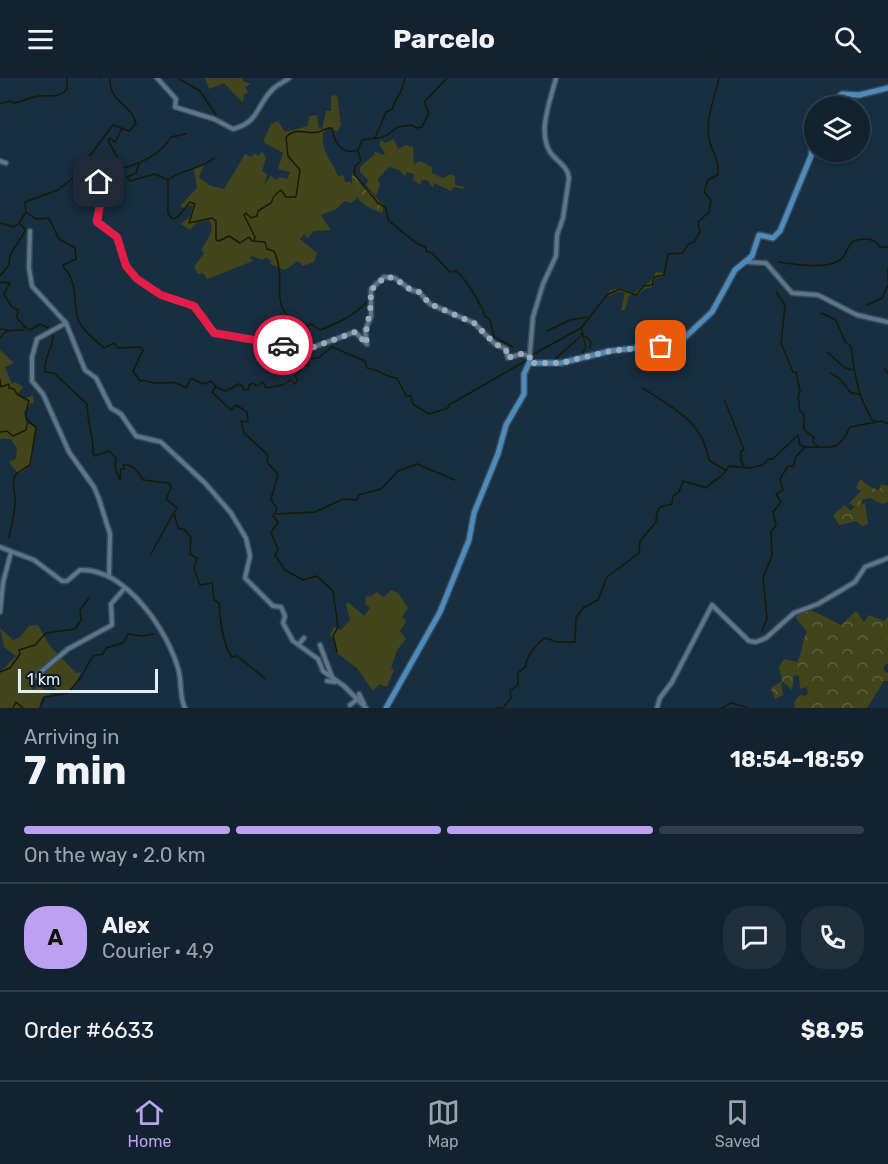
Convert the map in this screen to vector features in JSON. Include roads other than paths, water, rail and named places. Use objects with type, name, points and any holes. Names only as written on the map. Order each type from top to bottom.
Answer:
[{"type":"main road","points":[[840,96],[842,94],[859,95],[888,88]]},
{"type":"main road","points":[[386,708],[440,612],[470,538],[474,513],[498,454],[506,424],[524,394],[525,372],[529,363],[561,363],[610,351],[679,343],[712,312],[735,270],[752,256],[759,235],[774,238],[784,224],[808,162]]},
{"type":"street","points":[[157,78],[176,99],[175,107],[214,119],[233,129],[257,115],[262,103],[273,89],[289,78]]},
{"type":"street","points":[[529,363],[533,317],[544,282],[554,261],[569,176],[550,152],[545,134],[555,78]]},
{"type":"street","points":[[0,161],[6,163]]},
{"type":"street","points":[[98,166],[100,204],[96,220],[117,237],[127,268],[138,280],[158,294],[195,307],[210,330],[220,335],[268,342],[303,351],[355,332],[367,344],[365,330],[371,318],[371,289],[382,278],[389,277],[418,292],[432,304],[474,323],[495,344],[506,349],[507,358],[521,354],[530,356]]},
{"type":"street","points":[[30,231],[30,282],[66,323],[85,370],[96,378],[111,408],[121,414],[136,436],[161,442],[205,483],[231,513],[247,540],[250,556],[245,578],[273,606],[282,608],[285,616],[283,623],[293,641],[318,659],[323,671],[332,677]]},
{"type":"street","points":[[747,262],[766,263],[792,293],[819,295],[856,315],[888,322]]},
{"type":"street","points":[[66,323],[37,339],[32,358],[32,381],[52,410],[69,452],[97,493],[110,534],[109,576]]},
{"type":"street","points":[[0,547],[35,561],[64,582],[82,570],[100,572],[109,576],[124,589],[162,629],[179,671],[181,699],[185,708]]},
{"type":"street","points":[[0,612],[3,583],[10,552]]},
{"type":"street","points":[[657,708],[659,698],[672,682],[712,604],[749,641],[761,641],[794,613],[818,604],[855,582],[865,567],[888,558]]},
{"type":"street","points":[[36,676],[68,649],[112,626],[111,604],[124,589]]},
{"type":"street","points":[[299,644],[304,638]]},
{"type":"street","points":[[320,645],[336,683]]},
{"type":"street","points":[[327,681],[336,683],[358,696],[365,706]]},
{"type":"street","points":[[350,705],[358,696]]},
{"type":"waterway","points":[[0,104],[60,94],[67,89],[67,78]]},
{"type":"waterway","points":[[0,276],[9,265],[10,255],[26,230],[19,223],[26,212],[25,202],[58,190],[73,178],[113,125],[129,131],[136,124],[134,117],[113,93],[110,78]]},
{"type":"waterway","points":[[178,78],[200,91],[216,115]]},
{"type":"waterway","points":[[375,138],[386,112],[392,109],[405,78]]},
{"type":"waterway","points":[[254,241],[255,237],[244,215],[246,213],[251,218],[257,216],[258,211],[271,203],[274,196],[281,190],[286,197],[296,197],[300,170],[288,156],[286,137],[298,131],[314,133],[332,128],[339,146],[352,151],[358,150],[362,140],[384,137],[398,127],[412,125],[416,128],[422,127],[429,113],[424,102],[447,78]]},
{"type":"waterway","points":[[532,355],[581,328],[607,295],[619,289],[636,295],[644,286],[652,285],[654,277],[664,275],[668,254],[683,253],[688,244],[694,242],[700,232],[698,222],[709,212],[711,200],[704,192],[708,180],[718,175],[708,131],[709,116],[719,78]]},
{"type":"waterway","points":[[122,129],[115,142],[110,138],[108,141],[124,168],[151,157],[171,137],[186,134]]},
{"type":"waterway","points":[[358,151],[361,161],[355,166],[354,174],[378,203],[386,208],[388,220],[416,243],[426,247],[426,251],[432,253],[450,272],[456,271],[460,274],[473,292],[485,316],[490,320],[494,337],[513,347]]},
{"type":"waterway","points":[[139,164],[136,173],[127,177],[130,181],[155,174],[168,180],[214,158]]},
{"type":"waterway","points":[[168,180],[168,213],[172,219],[178,217],[190,202],[195,204],[189,223],[212,218],[216,221],[216,240],[219,241],[229,236],[240,243],[249,237],[252,241],[265,242],[267,249],[274,251],[280,275],[281,304],[293,320],[306,327],[311,324],[320,330],[346,318],[368,301]]},
{"type":"waterway","points":[[26,212],[36,219],[49,218],[59,239],[75,248],[76,259],[63,265],[73,285],[79,323],[104,348],[114,343],[118,348],[140,347],[143,350],[133,371],[140,381],[174,383],[186,388],[191,378],[203,384],[211,381],[216,387],[212,392],[231,410],[236,405],[247,412],[248,422],[241,421],[244,433],[268,455],[267,462],[278,474],[271,499],[277,509],[273,516],[278,522],[271,533],[278,549],[275,555],[285,570],[303,580],[317,576],[333,591],[338,627],[333,636],[337,652]]},
{"type":"waterway","points":[[0,223],[14,227],[18,224]]},
{"type":"waterway","points":[[779,262],[813,266],[830,264],[843,257],[853,241],[861,239],[875,241],[880,247],[888,247]]},
{"type":"waterway","points":[[888,268],[888,281]]},
{"type":"waterway","points":[[0,282],[10,283],[4,294],[12,307],[18,310],[17,318],[24,326],[24,330],[8,331],[0,338]]},
{"type":"waterway","points":[[867,305],[882,298],[888,285]]},
{"type":"waterway","points":[[776,292],[785,305],[781,343],[793,372],[796,372],[800,391],[798,396],[800,411],[804,414],[804,430],[814,437],[813,442],[817,446]]},
{"type":"waterway","points":[[821,313],[836,320],[845,342],[851,346],[861,397],[871,419],[875,421]]},
{"type":"waterway","points":[[547,331],[570,320],[587,317]]},
{"type":"waterway","points":[[24,326],[30,330],[40,324],[50,329]]},
{"type":"waterway","points":[[0,329],[8,330]]},
{"type":"waterway","points":[[554,360],[581,336],[582,329]]},
{"type":"waterway","points":[[53,332],[45,372],[54,373],[87,404],[93,454],[95,456],[109,451],[116,458],[115,468],[120,480],[121,469],[125,469],[123,465],[127,465],[135,469],[143,480],[169,483],[171,488],[166,499],[177,508],[174,513],[178,528],[185,530],[191,538],[190,554],[197,558],[194,568],[200,585],[212,583],[214,600],[219,603],[222,631],[229,652],[232,657],[237,656],[266,679]]},
{"type":"waterway","points":[[582,354],[586,348],[583,333]]},
{"type":"waterway","points":[[586,336],[591,342],[590,348]]},
{"type":"waterway","points":[[216,387],[226,391],[239,384],[243,386],[243,390],[248,390],[249,385],[253,383],[257,386],[263,382],[266,388],[283,385],[290,380],[295,384],[297,381],[295,374],[301,370],[301,365],[309,366],[307,359],[318,358],[332,347],[365,361],[367,368],[397,378],[406,396],[411,396],[413,404],[429,414],[448,408],[449,405],[527,360]]},
{"type":"waterway","points":[[827,352],[845,368],[854,370]]},
{"type":"waterway","points":[[885,369],[888,373]]},
{"type":"waterway","points":[[831,373],[840,379],[851,393],[860,394]]},
{"type":"waterway","points":[[0,379],[1,387],[9,384],[9,388],[14,389],[17,394],[29,401],[26,416],[29,422],[36,427],[30,465],[18,473],[13,482],[15,508],[9,537]]},
{"type":"waterway","points":[[643,388],[685,417],[700,435],[709,460],[725,470]]},
{"type":"waterway","points":[[725,401],[744,450],[741,451],[741,461],[744,466]]},
{"type":"waterway","points":[[495,708],[503,708],[511,698],[510,691],[518,685],[518,673],[526,666],[536,645],[547,638],[556,642],[575,642],[576,618],[583,608],[598,600],[607,577],[639,553],[640,541],[656,522],[660,507],[672,504],[673,496],[679,492],[683,481],[707,488],[723,475],[729,466],[750,468],[763,465],[768,459],[773,459],[798,435],[800,445],[804,447],[833,447],[842,441],[850,427],[881,421],[888,424]]},
{"type":"waterway","points":[[0,432],[7,431],[13,436],[26,430],[27,424]]},
{"type":"waterway","points":[[762,631],[767,619],[763,577],[772,556],[771,532],[776,525],[773,512],[781,502],[776,494],[783,490],[780,479],[788,466],[794,466],[795,458],[804,448]]},
{"type":"waterway","points":[[276,514],[315,512],[343,499],[357,500],[358,495],[381,489],[398,471],[417,464],[455,480]]},
{"type":"waterway","points":[[151,554],[173,514]]},
{"type":"waterway","points":[[0,672],[10,668],[20,654],[19,650],[35,645],[46,633],[75,629],[81,620],[80,610],[89,598]]},
{"type":"waterway","points":[[40,708],[45,697],[68,693],[81,677],[93,656],[103,654],[106,648],[123,643],[128,634],[142,636],[154,634]]},
{"type":"waterway","points":[[13,708],[16,702],[23,708]]},
{"type":"waterway","points":[[721,708],[732,703],[748,708]]}]
